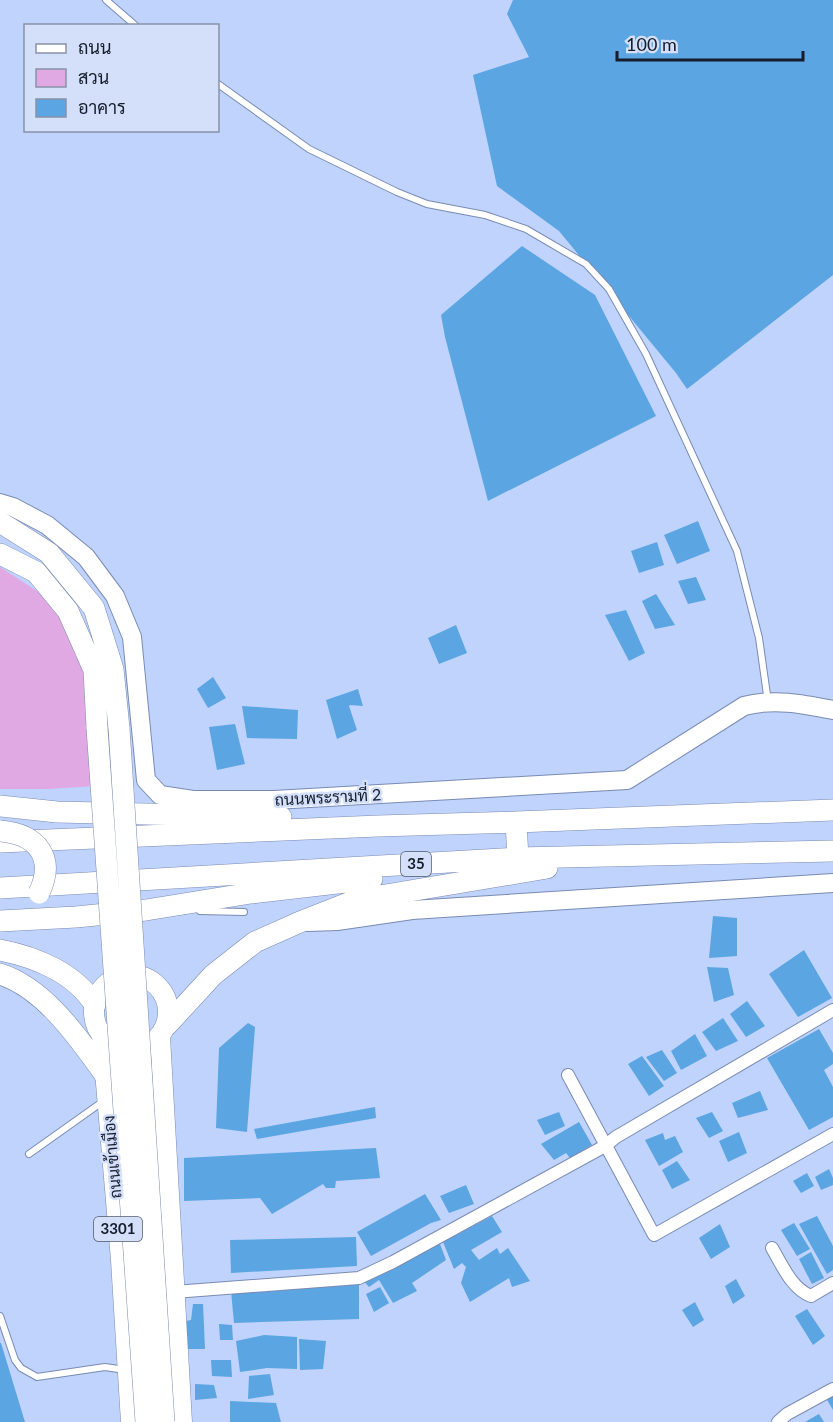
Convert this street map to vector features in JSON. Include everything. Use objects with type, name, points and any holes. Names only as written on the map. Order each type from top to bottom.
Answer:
[{"type":"highway","points":[[0,522],[49,553],[94,608],[113,669],[119,728],[164,1422]]},
{"type":"highway","points":[[0,554],[36,572],[68,611],[94,670],[146,1422]]},
{"type":"highway","points":[[660,817],[730,801],[833,795]]},
{"type":"highway","points":[[0,806],[57,812],[293,818],[378,825]]},
{"type":"highway","name":"ถนนพระรามที่ 2","points":[[0,842],[378,825],[833,810]]},
{"type":"highway","points":[[0,921],[140,911],[251,893],[338,884],[518,858],[516,822]]},
{"type":"highway","points":[[0,831],[26,835],[41,850],[45,861],[44,882],[38,894],[18,911],[0,914]]},
{"type":"highway","name":"35","points":[[0,888],[518,858],[833,851]]},
{"type":"highway","points":[[164,1031],[213,975],[255,942],[356,900],[618,856]]},
{"type":"highway","points":[[138,975],[140,911]]},
{"type":"highway","points":[[108,914],[113,980]]},
{"type":"highway","points":[[0,950],[58,970],[86,990],[95,1005]]},
{"type":"highway","points":[[0,974],[17,980],[66,1022],[106,1076]]},
{"type":"main road","name":"ถนนพระรามที่ 2","points":[[0,503],[13,507],[47,525],[86,557],[114,596],[132,637],[146,780],[160,795],[193,800],[274,800],[627,780],[744,706],[768,702],[800,704],[833,710]]},
{"type":"main road","points":[[300,922],[337,921],[412,910],[543,900],[833,883]]},
{"type":"main road","points":[[95,1005],[103,988],[113,980],[125,975],[138,975],[155,984],[167,1000],[169,1012],[164,1031],[174,1292],[182,1422]]},
{"type":"main road","name":"ถนนเข้าเมือง","points":[[95,1005],[96,1025],[102,1036],[108,1098],[131,1422]]},
{"type":"main road","points":[[102,1036],[111,1044],[131,1050],[152,1044],[164,1031]]},
{"type":"street","points":[[174,1292],[359,1278],[393,1262],[605,1146],[616,1137],[833,1010]]},
{"type":"street","points":[[568,1075],[654,1235],[833,1134]]},
{"type":"street","points":[[772,1248],[802,1293],[811,1296],[833,1283]]},
{"type":"street","points":[[778,1422],[787,1414],[833,1389]]},
{"type":"lane","points":[[106,0],[134,24]]},
{"type":"lane","points":[[219,85],[309,148],[397,192],[427,204],[485,215],[526,229],[586,264],[609,289],[646,354],[737,551],[759,638],[768,702]]},
{"type":"lane","points":[[140,911],[244,912]]},
{"type":"lane","points":[[29,1154],[108,1098]]},
{"type":"lane","points":[[0,1316],[15,1360],[21,1368],[36,1377],[105,1366],[128,1370]]},
{"type":"green space","points":[[0,567],[40,593],[55,610],[83,658],[96,786],[0,789]]},
{"type":"building","points":[[513,0],[833,0],[833,275],[687,389],[559,231],[497,186],[473,75],[529,57],[507,14]]},
{"type":"building","points":[[522,246],[595,295],[656,416],[488,501],[441,315]]},
{"type":"building","points":[[698,521],[710,551],[677,564],[664,535]]},
{"type":"building","points":[[657,542],[664,565],[639,573],[631,551]]},
{"type":"building","points":[[696,577],[706,600],[688,604],[678,581]]},
{"type":"building","points":[[656,594],[675,625],[655,629],[642,601]]},
{"type":"building","points":[[626,610],[645,653],[629,661],[605,615]]},
{"type":"building","points":[[456,625],[467,653],[439,664],[428,638]]},
{"type":"building","points":[[213,677],[226,698],[208,708],[197,689]]},
{"type":"building","points":[[358,689],[363,706],[349,706],[357,730],[337,739],[326,700]]},
{"type":"building","points":[[242,706],[298,710],[297,739],[247,738]]},
{"type":"building","points":[[235,724],[245,764],[217,770],[209,727]]},
{"type":"building","points":[[713,916],[737,918],[737,956],[709,958]]},
{"type":"building","points":[[804,950],[832,998],[798,1017],[769,974]]},
{"type":"building","points":[[707,967],[728,968],[734,995],[714,1002]]},
{"type":"building","points":[[747,1001],[765,1026],[746,1037],[730,1014]]},
{"type":"building","points":[[723,1018],[738,1041],[716,1051],[702,1032]]},
{"type":"building","points":[[248,1023],[255,1027],[247,1132],[216,1128],[219,1048]]},
{"type":"building","points":[[819,1029],[833,1053],[833,1064],[824,1070],[833,1087],[833,1117],[809,1130],[767,1058]]},
{"type":"building","points":[[695,1034],[707,1056],[681,1070],[671,1051]]},
{"type":"building","points":[[662,1050],[677,1073],[664,1081],[646,1057]]},
{"type":"building","points":[[642,1056],[664,1086],[649,1096],[628,1064]]},
{"type":"building","points":[[760,1091],[768,1110],[738,1118],[732,1103]]},
{"type":"building","points":[[375,1107],[376,1118],[257,1139],[254,1129]]},
{"type":"building","points":[[559,1112],[565,1126],[545,1135],[537,1120]]},
{"type":"building","points":[[712,1112],[723,1131],[709,1138],[696,1118]]},
{"type":"building","points":[[579,1122],[592,1145],[570,1158],[566,1153],[554,1160],[541,1144]]},
{"type":"building","points":[[739,1132],[747,1153],[728,1162],[719,1141]]},
{"type":"building","points":[[663,1133],[665,1140],[675,1136],[683,1152],[659,1166],[645,1140]]},
{"type":"building","points":[[376,1148],[380,1178],[336,1181],[335,1188],[326,1188],[323,1184],[272,1214],[260,1198],[184,1201],[184,1158]]},
{"type":"building","points":[[677,1161],[690,1180],[672,1189],[662,1170]]},
{"type":"building","points":[[829,1169],[833,1185],[821,1190],[815,1177]]},
{"type":"building","points":[[807,1173],[814,1186],[801,1193],[793,1181]]},
{"type":"building","points":[[466,1185],[474,1204],[449,1213],[440,1196]]},
{"type":"building","points":[[425,1194],[441,1220],[431,1223],[371,1256],[357,1232]]},
{"type":"building","points":[[492,1216],[502,1232],[471,1250],[479,1260],[497,1248],[500,1254],[508,1248],[530,1281],[512,1287],[509,1278],[470,1302],[461,1283],[466,1267],[462,1263],[454,1269],[443,1242]]},
{"type":"building","points":[[817,1216],[833,1246],[833,1270],[827,1274],[799,1224]]},
{"type":"building","points":[[794,1223],[810,1249],[797,1256],[781,1230]]},
{"type":"building","points":[[720,1224],[730,1247],[711,1259],[699,1238]]},
{"type":"building","points":[[356,1237],[357,1266],[231,1273],[230,1240]]},
{"type":"building","points":[[440,1244],[446,1260],[412,1283],[417,1291],[393,1303],[379,1280],[369,1287],[363,1280]]},
{"type":"building","points":[[811,1252],[824,1278],[812,1284],[799,1259]]},
{"type":"building","points":[[736,1279],[745,1296],[733,1304],[725,1286]]},
{"type":"building","points":[[359,1284],[359,1319],[234,1323],[231,1291]]},
{"type":"building","points":[[380,1287],[389,1303],[374,1312],[366,1294]]},
{"type":"building","points":[[695,1302],[704,1320],[693,1327],[682,1310]]},
{"type":"building","points":[[193,1304],[203,1304],[205,1349],[188,1349],[187,1335],[180,1322],[191,1320]]},
{"type":"building","points":[[807,1309],[825,1336],[813,1345],[795,1316]]},
{"type":"building","points":[[219,1324],[232,1325],[233,1340],[220,1340]]},
{"type":"building","points":[[264,1335],[297,1337],[297,1369],[267,1368],[240,1372],[236,1341]]},
{"type":"building","points":[[299,1339],[326,1341],[323,1369],[300,1370]]},
{"type":"building","points":[[1,1343],[25,1422],[0,1422]]},
{"type":"building","points":[[211,1360],[231,1360],[232,1377],[212,1376]]},
{"type":"building","points":[[270,1374],[274,1395],[248,1399],[249,1376]]},
{"type":"building","points":[[195,1384],[214,1385],[217,1398],[195,1400]]},
{"type":"building","points":[[833,1393],[833,1410],[826,1398]]},
{"type":"building","points":[[230,1401],[276,1403],[281,1422],[230,1422]]},
{"type":"building","points":[[819,1414],[824,1422],[805,1422]]}]
